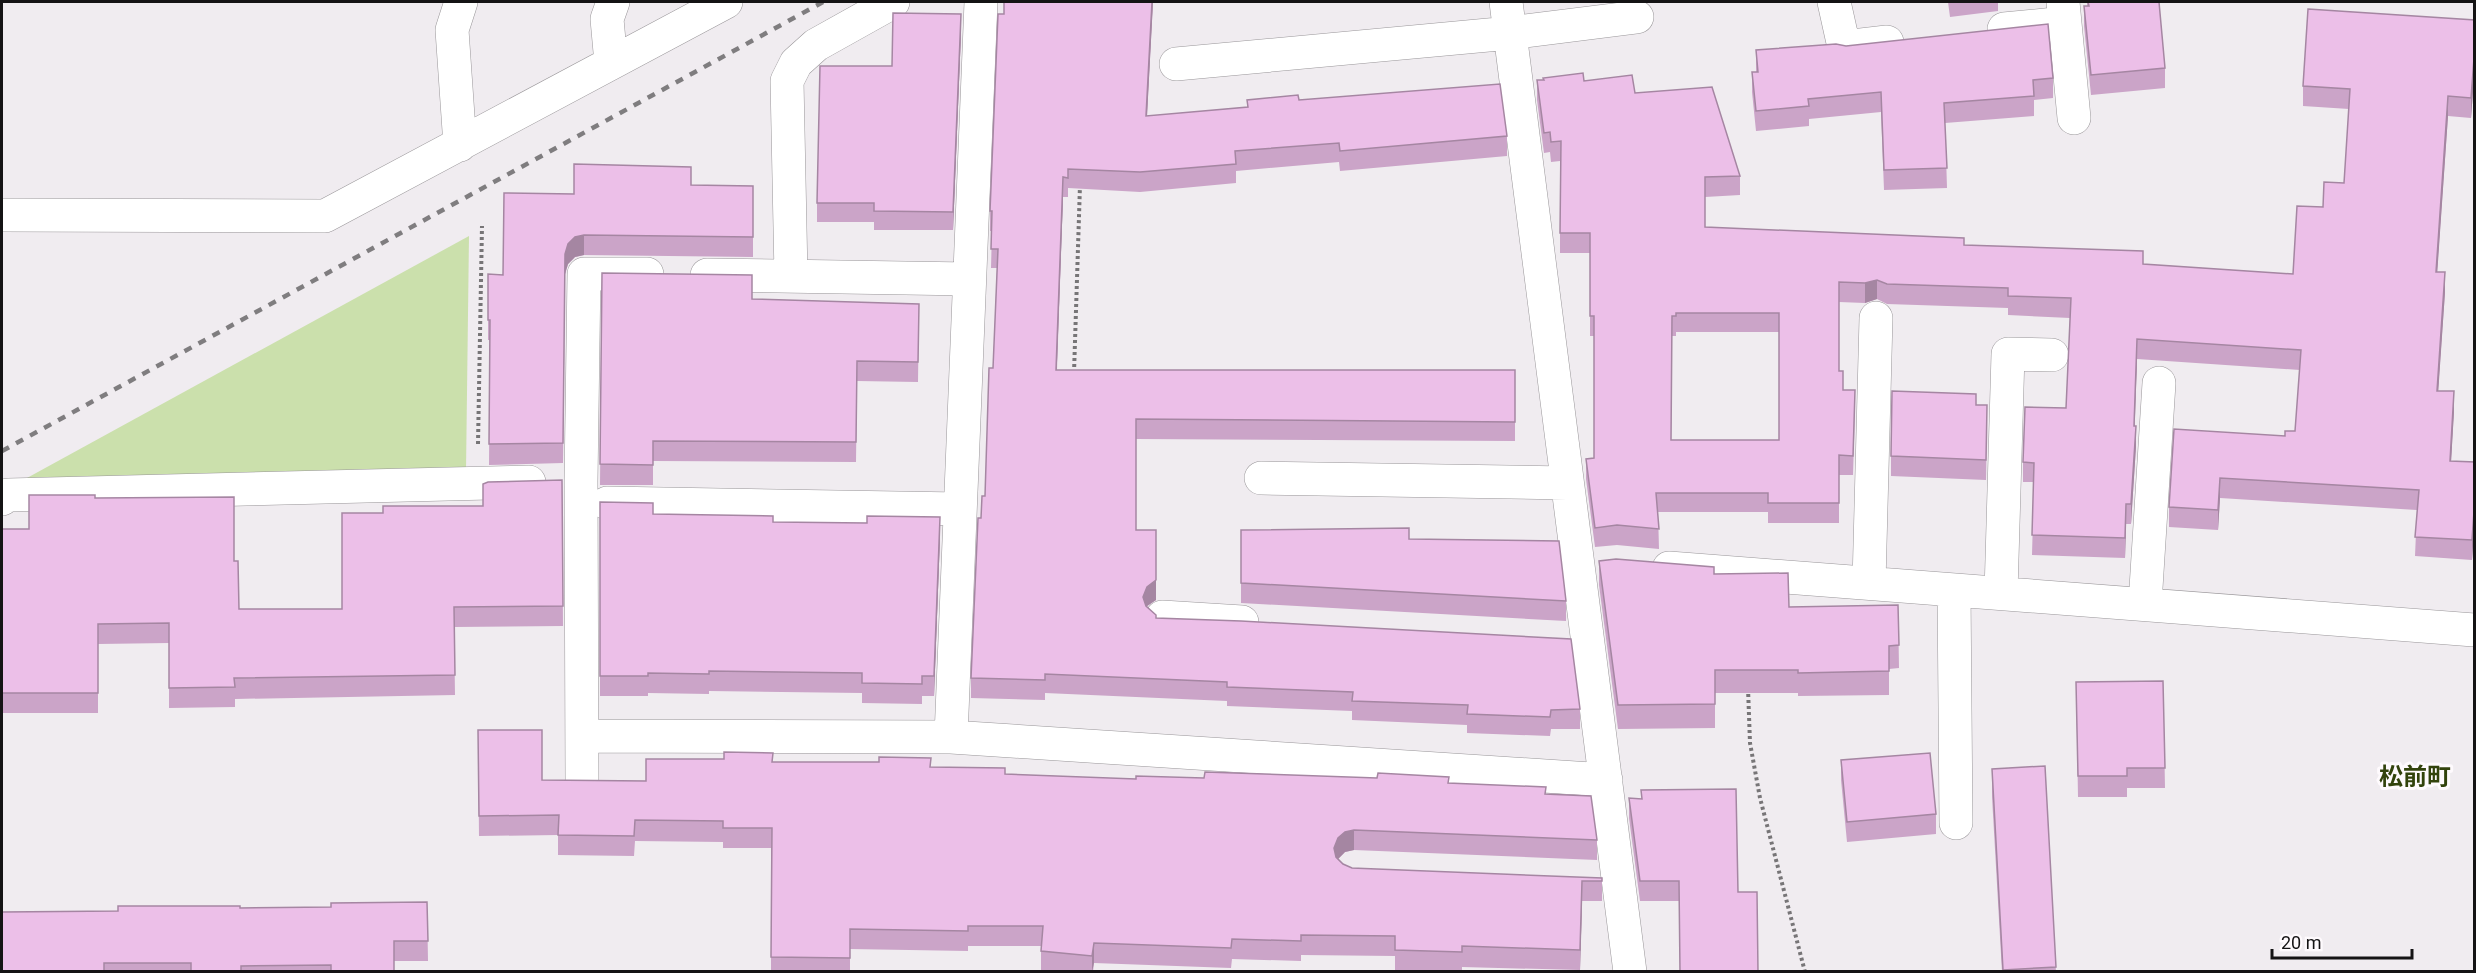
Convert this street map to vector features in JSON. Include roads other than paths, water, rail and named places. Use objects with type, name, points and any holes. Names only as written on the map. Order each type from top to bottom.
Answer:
[{"type":"street","points":[[460,145],[452,30],[461,2]]},
{"type":"street","points":[[611,63],[607,20],[613,2]]},
{"type":"street","points":[[2,215],[325,216],[726,2]]},
{"type":"street","points":[[791,276],[787,81],[796,63],[816,45],[893,2]]},
{"type":"street","points":[[951,737],[981,2]]},
{"type":"street","points":[[1506,2],[1567,483],[1592,566],[1588,641],[1630,972]]},
{"type":"street","points":[[1834,2],[1844,47],[1914,39]]},
{"type":"street","points":[[1972,33],[2064,12],[2074,118]]},
{"type":"street","points":[[1176,64],[1510,33],[1637,17]]},
{"type":"street","points":[[582,781],[581,492],[584,274],[969,279]]},
{"type":"street","points":[[1869,583],[1876,318]]},
{"type":"street","points":[[2001,593],[2008,354],[2052,356]]},
{"type":"street","points":[[2145,604],[2159,382]]},
{"type":"street","points":[[1262,478],[1567,483]]},
{"type":"street","points":[[2,499],[8,495],[478,483],[581,492],[960,509]]},
{"type":"street","points":[[1639,566],[2475,630]]},
{"type":"street","points":[[1954,590],[1956,823]]},
{"type":"street","points":[[1162,617],[1269,623]]},
{"type":"street","points":[[1552,639],[1588,641]]},
{"type":"street","points":[[582,736],[951,737],[1606,780]]},
{"type":"street","points":[[1584,879],[1619,880]]},
{"type":"railway","points":[[2,451],[823,2]]},
{"type":"district","name":"松前町","points":[[2415,777]]}]
